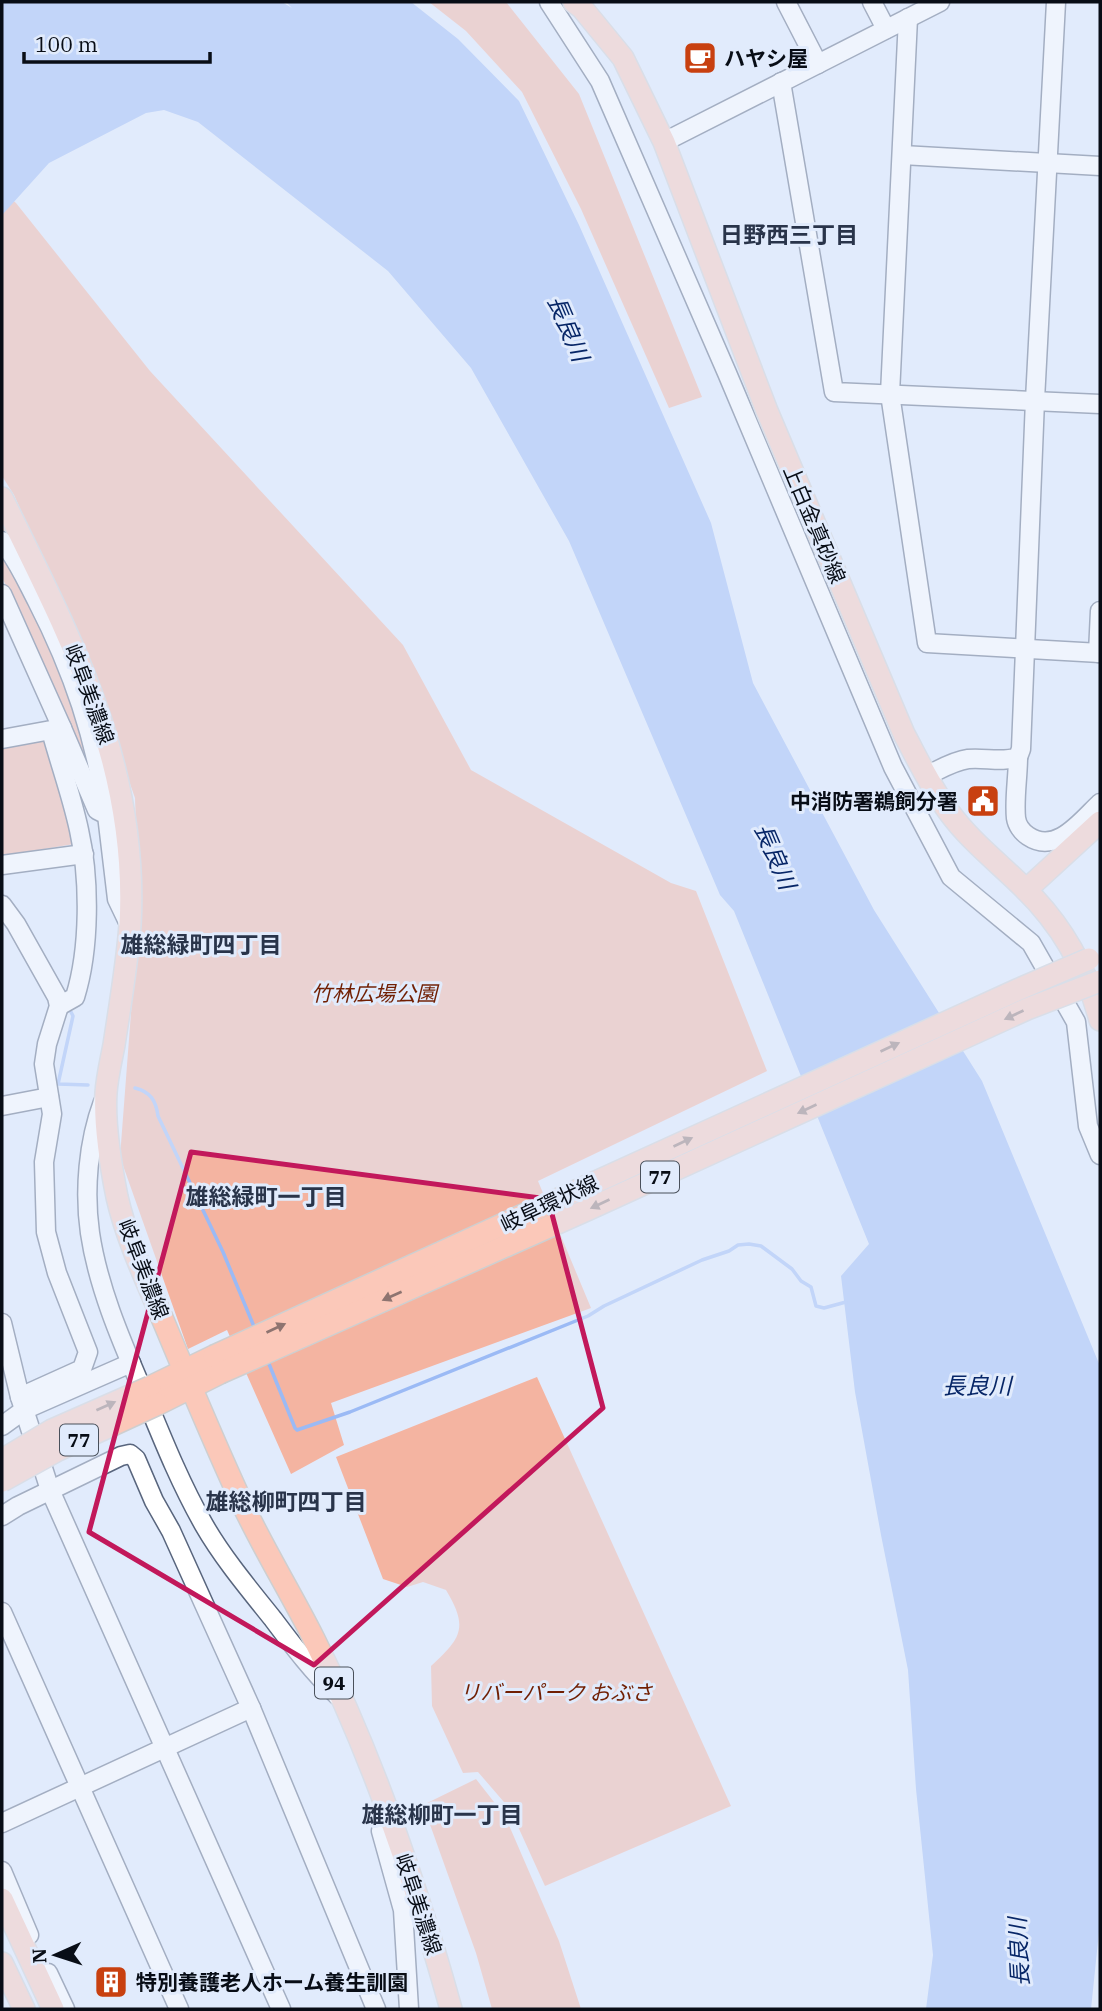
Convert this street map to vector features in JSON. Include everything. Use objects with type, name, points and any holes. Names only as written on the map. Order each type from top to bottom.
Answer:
[{"type":"main road","name":"上白金真砂線","points":[[574,2],[623,58],[664,142],[767,411],[904,734],[948,812],[973,840],[1026,890],[1066,937],[1094,996],[1100,1020]]},
{"type":"main road","name":"岐阜美濃線","points":[[2,498],[71,640],[95,700],[113,759],[126,821],[131,874],[130,925],[106,1093],[108,1137],[117,1199],[137,1257],[243,1504],[314,1638],[388,1807],[451,2009]]},
{"type":"main road","points":[[1026,890],[1100,822]]},
{"type":"main road","name":"岐阜環状線","points":[[2,1481],[154,1395],[217,1364],[992,1001],[1097,955]]},
{"type":"main road","name":"岐阜環状線","points":[[217,1364],[589,1209],[1027,1009],[1100,981]]},
{"type":"main road","name":"岐阜環状線","points":[[2,1460],[52,1430],[154,1395]]},
{"type":"main road","points":[[2,1899],[53,2009]]},
{"type":"main road","points":[[2,1926],[41,2009]]},
{"type":"main road","points":[[2,1963],[24,2009]]},
{"type":"main road","points":[[2,1990],[9,2009]]},
{"type":"street","points":[[550,2],[600,81],[727,373],[893,768],[951,877],[1031,943],[1076,1022],[1088,1126],[1100,1155]]},
{"type":"street","points":[[786,2],[818,64]]},
{"type":"street","points":[[872,2],[886,29]]},
{"type":"street","points":[[664,142],[940,2]]},
{"type":"street","points":[[1056,2],[1016,821],[1023,833],[1035,841],[1052,842],[1066,835],[1100,803]]},
{"type":"street","points":[[908,18],[890,394],[927,643],[1099,653],[1100,611]]},
{"type":"street","points":[[781,82],[834,391],[1100,404]]},
{"type":"street","points":[[902,155],[1100,166]]},
{"type":"street","points":[[2,541],[14,556],[58,641],[87,718],[101,777],[117,899],[130,925]]},
{"type":"street","points":[[2,594],[56,729],[97,810],[107,815]]},
{"type":"street","points":[[2,739],[56,729]]},
{"type":"street","points":[[56,729],[84,853],[86,925],[80,982],[75,997],[59,1006]]},
{"type":"street","points":[[926,776],[969,759],[1011,760],[1018,757]]},
{"type":"street","points":[[2,865],[84,853]]},
{"type":"street","points":[[2,905],[16,924],[57,997],[59,1006],[47,1044],[44,1064],[52,1114],[44,1161],[46,1232],[57,1273],[88,1352],[82,1369],[22,1403],[2,1426]]},
{"type":"street","points":[[106,1093],[97,1116],[89,1166],[90,1231],[97,1271],[131,1363],[177,1473],[205,1526],[240,1577],[316,1675],[341,1698]]},
{"type":"street","points":[[2,1106],[49,1097]]},
{"type":"street","points":[[2,1322],[22,1403],[50,1490],[281,2009]]},
{"type":"street","points":[[22,1403],[131,1363]]},
{"type":"street","points":[[2,1516],[121,1456],[130,1454],[136,1459],[251,1709],[376,2009]]},
{"type":"street","points":[[2,1612],[179,2009]]},
{"type":"street","points":[[2,1823],[251,1709]]},
{"type":"street","points":[[388,1807],[381,1831],[403,1910],[409,2009]]},
{"type":"street","points":[[2,1871],[65,2009]]},
{"type":"highlighted area","points":[[191,1152],[548,1199],[603,1408],[314,1665],[89,1532]]},
{"type":"green space","points":[[429,2],[506,2],[579,94],[702,397],[669,408],[581,209],[522,92],[466,31]]},
{"type":"green space","name":"竹林広場公園","points":[[2,191],[16,203],[150,371],[403,645],[471,770],[671,883],[696,891],[767,1071],[538,1181],[591,1308],[331,1403],[344,1445],[291,1474],[227,1330],[188,1349],[120,1157],[139,908],[135,798],[81,645],[14,495],[2,476]]},
{"type":"green space","points":[[2,515],[64,642],[94,781],[2,577]]},
{"type":"green space","points":[[46,738],[74,844],[2,856],[2,745]]},
{"type":"green space","name":"リバーパーク おぶさ","points":[[537,1377],[731,1806],[545,1886],[510,1809],[478,1772],[463,1773],[432,1706],[431,1666],[449,1648],[458,1632],[458,1614],[453,1603],[446,1590],[423,1582],[407,1587],[383,1579],[336,1457]]},
{"type":"green space","points":[[476,1779],[505,1816],[559,1941],[581,2009],[492,2009],[476,1953],[423,1805]]},
{"type":"water","name":"長良川","points":[[2,2],[282,2],[292,8],[286,2],[411,2],[458,39],[519,101],[579,225],[711,523],[753,683],[874,910],[982,1081],[1100,1366],[1100,1922],[1091,2009],[926,2009],[933,1955],[916,1789],[908,1670],[855,1392],[841,1276],[869,1244],[734,911],[720,895],[569,541],[471,368],[388,271],[198,122],[164,110],[146,113],[49,163],[3,214]]},
{"type":"waterway","points":[[71,1012],[73,1016],[58,1084],[88,1085]]},
{"type":"waterway","points":[[135,1088],[149,1095],[156,1106],[158,1116],[223,1252],[255,1329]]},
{"type":"waterway","points":[[267,1359],[297,1430],[350,1412],[588,1316],[604,1306],[738,1245],[761,1246],[792,1269],[801,1281],[811,1287],[816,1306],[824,1308],[846,1302]]},
{"type":"place","name":"ハヤシ屋","points":[[700,58]]},
{"type":"place","name":"中消防署鵜飼分署","points":[[983,801]]},
{"type":"place","name":"特別養護老人ホーム養生訓園","points":[[111,1982]]},
{"type":"district","name":"日野西三丁目","points":[[789,234]]},
{"type":"district","name":"雄総緑町四丁目","points":[[201,944]]},
{"type":"district","name":"雄総緑町一丁目","points":[[266,1196]]},
{"type":"district","name":"雄総柳町四丁目","points":[[286,1501]]},
{"type":"district","name":"雄総柳町一丁目","points":[[442,1814]]}]
